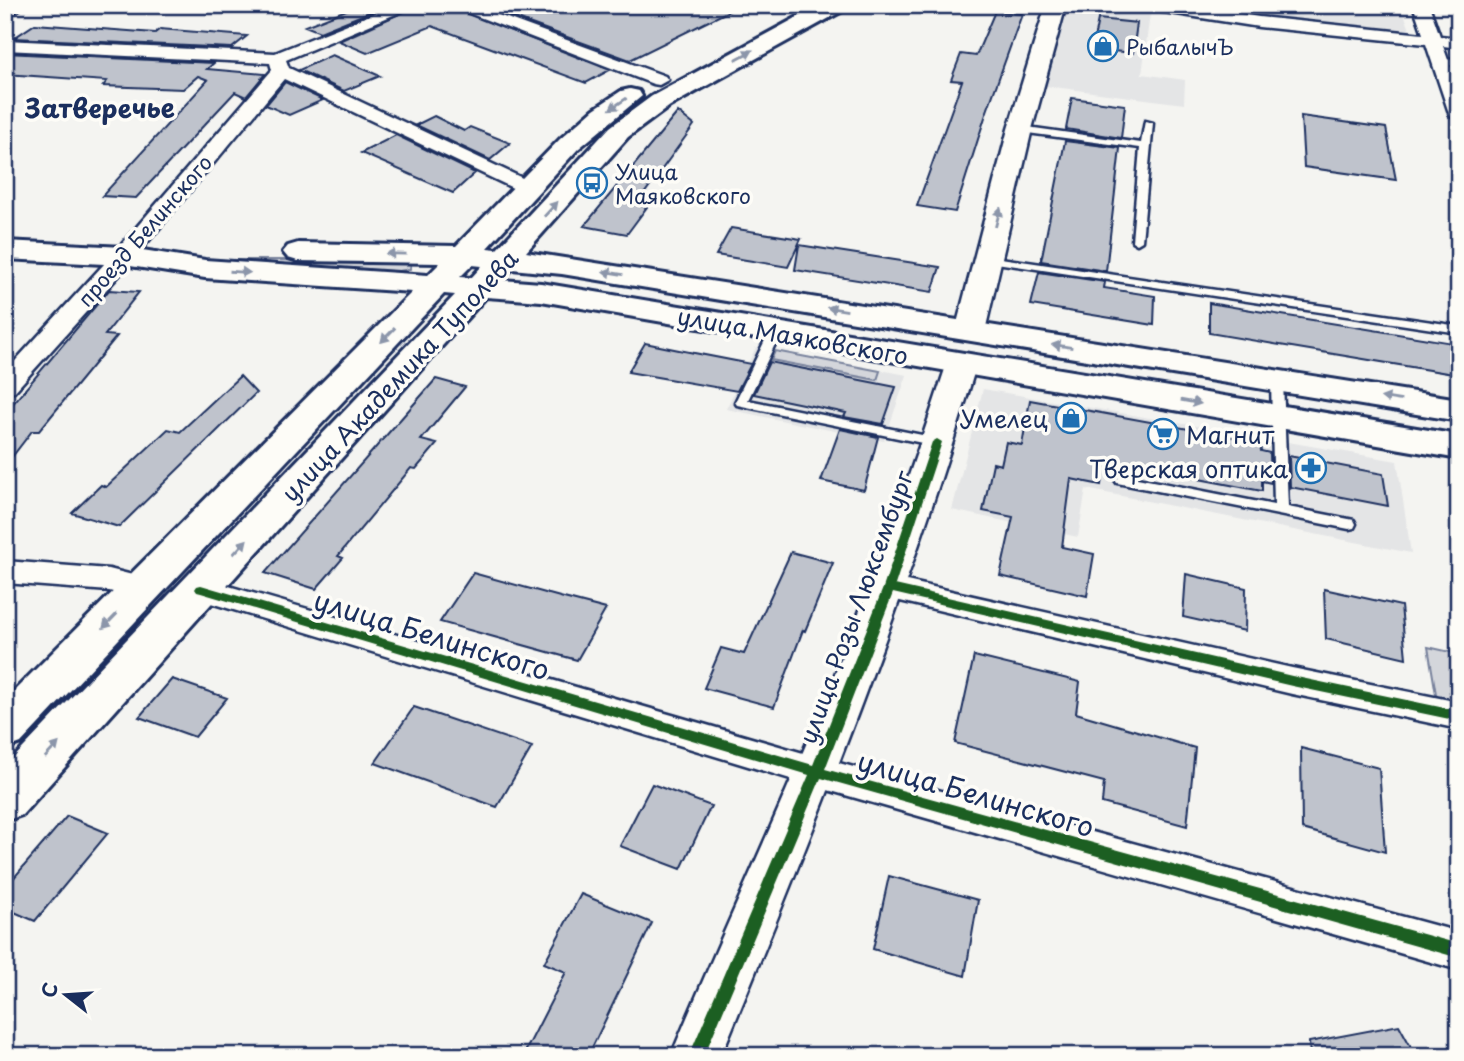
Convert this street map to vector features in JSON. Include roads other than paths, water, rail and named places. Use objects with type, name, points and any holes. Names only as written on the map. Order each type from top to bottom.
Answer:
[{"type":"main road","name":"улица Академика Туполева","points":[[5,800],[201,589],[472,272],[528,188],[592,123],[623,100],[659,79],[800,5]]},
{"type":"main road","name":"улица Академика Туполева","points":[[472,272],[505,260],[612,140],[639,116],[836,5]]},
{"type":"main road","name":"улица Маяковского","points":[[5,250],[124,256],[205,269],[435,286],[472,272]]},
{"type":"main road","name":"улица Маяковского","points":[[124,256],[209,250],[472,272],[541,292],[1459,447]]},
{"type":"main road","name":"улица Маяковского","points":[[505,260],[562,265],[1459,410]]},
{"type":"main road","name":"улица Академика Туполева","points":[[5,730],[435,286]]},
{"type":"street","points":[[5,14],[17,5]]},
{"type":"street","points":[[279,65],[409,5]]},
{"type":"street","points":[[456,5],[659,79]]},
{"type":"street","points":[[970,331],[1020,129],[1056,5]]},
{"type":"street","points":[[1151,5],[1259,22],[1459,43]]},
{"type":"street","points":[[1421,5],[1459,116]]},
{"type":"street","points":[[5,45],[279,65],[528,188]]},
{"type":"street","name":"проезд Белинского","points":[[5,387],[124,256],[279,65]]},
{"type":"street","name":"улица Розы Люксембург","points":[[696,1056],[817,772],[889,588],[962,363]]},
{"type":"street","points":[[5,572],[109,580],[142,588]]},
{"type":"street","points":[[889,588],[1279,678],[1459,716]]},
{"type":"street","name":"улица Белинского","points":[[201,589],[817,772],[1459,951]]},
{"type":"lane","points":[[1440,62],[1459,63]]},
{"type":"lane","points":[[1137,241],[1147,123]]},
{"type":"lane","points":[[1020,129],[1146,146]]},
{"type":"lane","points":[[987,259],[1459,330]]},
{"type":"lane","points":[[775,332],[741,402],[937,442]]},
{"type":"lane","points":[[1277,381],[1281,511]]},
{"type":"lane","points":[[1122,480],[1349,524]]},
{"type":"place","name":"РыбалычЪ","points":[[1103,46]]},
{"type":"place","name":"Улица Маяковского","points":[[592,183]]},
{"type":"place","name":"Умелец","points":[[1071,418]]},
{"type":"place","name":"Магнит","points":[[1163,434]]},
{"type":"place","name":"Тверская оптика","points":[[1311,468]]},
{"type":"district","name":"Затверечье","points":[[100,107]]}]
